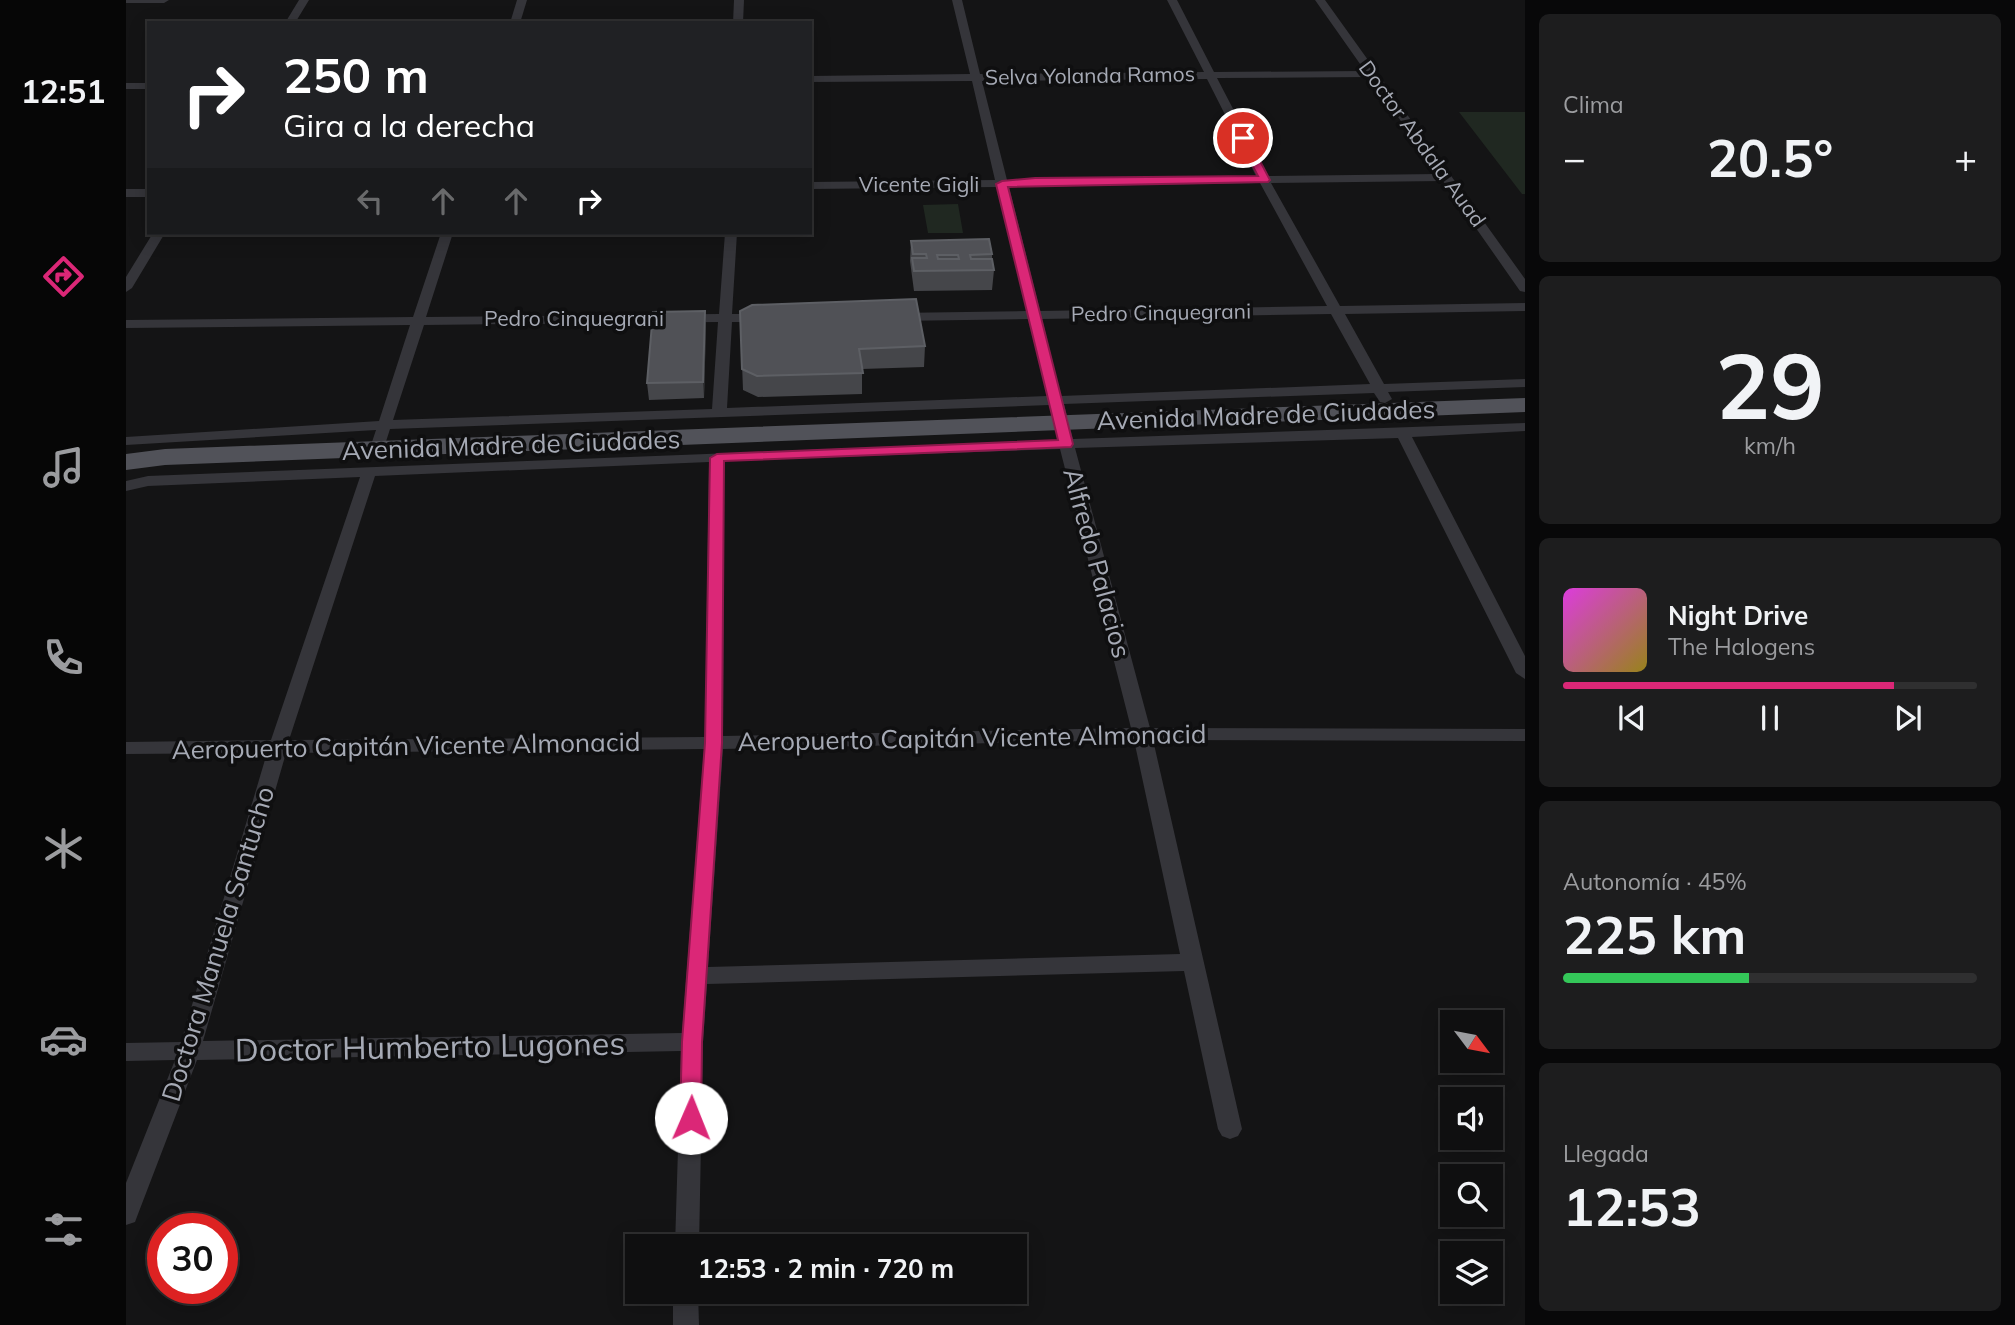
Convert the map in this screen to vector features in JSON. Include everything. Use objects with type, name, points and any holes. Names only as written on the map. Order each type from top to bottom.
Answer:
[{"type":"main road","name":"Avenida Madre de Ciudades","points":[[126,462],[165,457],[372,461],[1061,423],[1386,400],[1525,405]]},
{"type":"street","points":[[126,0],[164,0]]},
{"type":"street","points":[[291,21],[304,0]]},
{"type":"street","points":[[516,21],[522,0]]},
{"type":"street","points":[[738,21],[739,0]]},
{"type":"street","name":"Alfredo Palacios","points":[[957,0],[1034,316],[1142,734],[1230,1129]]},
{"type":"street","points":[[1172,0],[1264,180],[1386,400],[1525,383]]},
{"type":"street","name":"Doctor Abdala Auad","points":[[1320,0],[1525,289]]},
{"type":"street","name":"Selva Yolanda Ramos","points":[[812,79],[1370,74]]},
{"type":"street","points":[[126,86],[147,86]]},
{"type":"street","name":"Vicente Gigli","points":[[812,186],[1448,177]]},
{"type":"street","points":[[126,193],[147,192]]},
{"type":"street","points":[[126,288],[158,235]]},
{"type":"street","name":"Doctora Manuela Santucho","points":[[126,1214],[189,1052],[278,747],[446,235]]},
{"type":"street","points":[[719,413],[731,235]]},
{"type":"street","name":"Pedro Cinquegrani","points":[[886,317],[1525,307]]},
{"type":"street","name":"Pedro Cinquegrani","points":[[126,324],[419,319],[779,318]]},
{"type":"street","points":[[126,442],[384,425],[719,413],[1403,435],[1525,427]]},
{"type":"street","points":[[126,486],[148,481],[372,461],[717,458],[1061,423]]},
{"type":"street","points":[[1403,435],[1525,673]]},
{"type":"street","points":[[687,1234],[692,1042],[714,743],[717,458]]},
{"type":"street","name":"Aeropuerto Capitán Vicente Almonacid","points":[[126,748],[714,743],[1142,734],[1525,735]]},
{"type":"street","points":[[697,976],[1192,962]]},
{"type":"street","name":"Doctor Humberto Lugones","points":[[126,1052],[692,1042]]},
{"type":"street","points":[[685,1325],[686,1304]]},
{"type":"shaded area","points":[[1459,112],[1525,112],[1525,194],[1522,194]]},
{"type":"shaded area","points":[[958,204],[963,233],[928,233],[923,205]]},
{"type":"building","points":[[989,239],[992,254],[970,255],[971,259],[992,259],[994,270],[914,271],[912,258],[927,258],[926,254],[913,254],[911,241]],"holes":[[[937,255],[958,255],[959,259],[938,259]]]},
{"type":"building","points":[[916,299],[925,346],[859,349],[863,373],[757,376],[742,369],[740,311],[752,305]]},
{"type":"building","points":[[705,311],[703,382],[647,383],[653,312]]},
{"type":"route","points":[[691,1118],[692,1042],[714,743],[717,458],[1066,444],[1002,184],[1035,181],[1264,180],[1243,138]]}]
